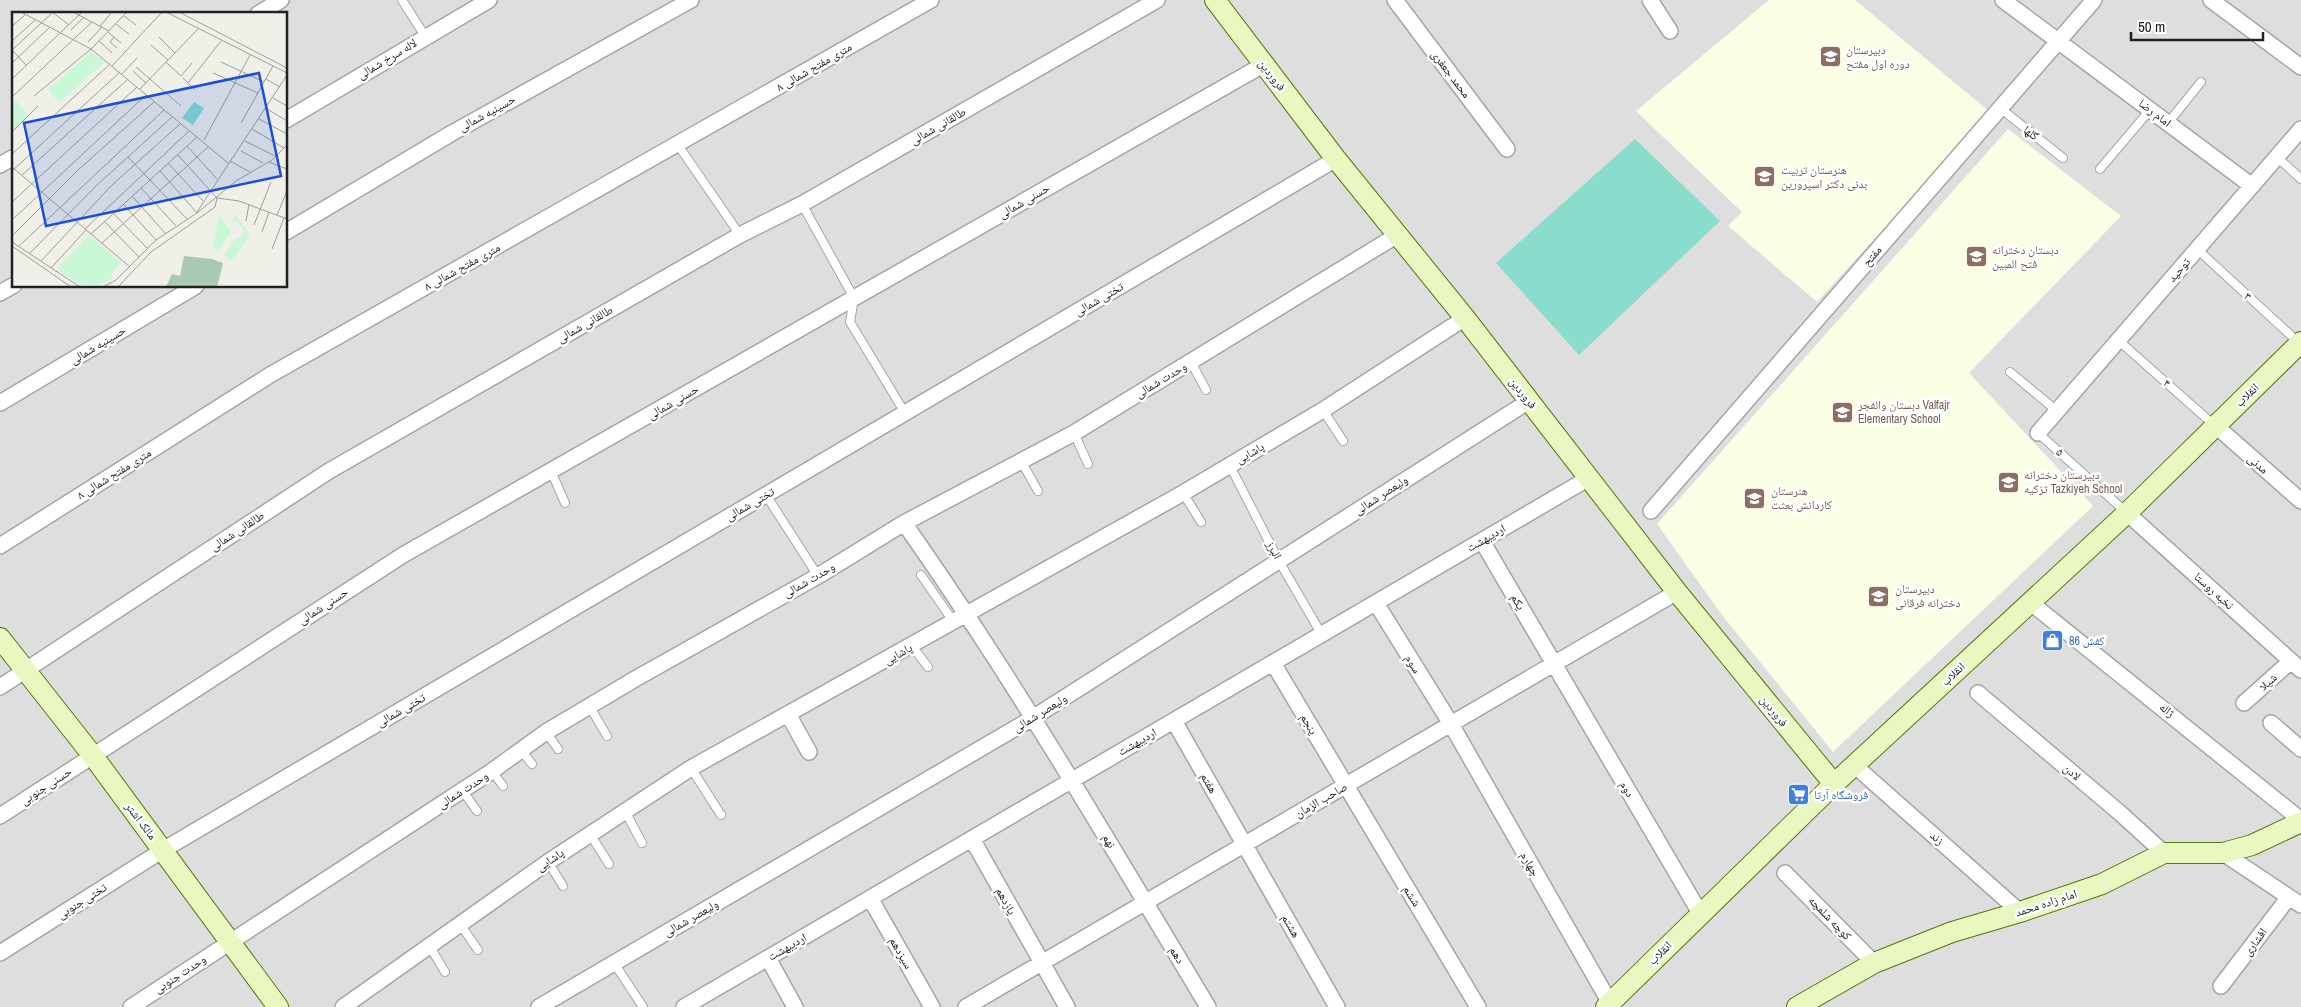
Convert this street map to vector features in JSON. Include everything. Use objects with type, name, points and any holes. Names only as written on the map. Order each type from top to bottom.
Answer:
[{"type":"street","points":[[261,12],[281,0]]},
{"type":"street","name":"لاله سرخ شمالی","points":[[288,119],[489,0]]},
{"type":"street","name":"حسینیه شمالی","points":[[288,231],[452,133],[691,0]]},
{"type":"street","name":"۸ متری مفتح شمالی","points":[[0,546],[270,375],[931,0]]},
{"type":"street","name":"طالقانی شمالی","points":[[0,687],[329,471],[740,235],[802,204],[1157,0]]},
{"type":"street","name":"فروردین","points":[[1215,0],[1336,159],[1399,234],[1677,592],[1834,784]]},
{"type":"street","name":"محمد جعفری","points":[[1395,0],[1507,149]]},
{"type":"street","points":[[1650,0],[1670,31]]},
{"type":"street","name":"امام رضا","points":[[2003,0],[2252,186]]},
{"type":"street","name":"مفتح","points":[[1651,511],[2094,0]]},
{"type":"street","points":[[2211,0],[2301,67]]},
{"type":"street","name":"حسنی شمالی","points":[[93,756],[403,555],[1263,65]]},
{"type":"street","name":"توحید","points":[[2038,432],[2301,129]]},
{"type":"street","points":[[0,165],[12,157]]},
{"type":"street","name":"تختی شمالی","points":[[163,850],[1336,159]]},
{"type":"street","name":"وحدت شمالی","points":[[230,942],[492,771],[546,732],[818,576],[904,523],[1074,433],[1399,234]]},
{"type":"street","points":[[0,293],[12,286]]},
{"type":"street","name":"حسینیه شمالی","points":[[0,403],[193,288]]},
{"type":"street","name":"پاشایی","points":[[344,1007],[548,862],[691,768],[1183,493],[1323,410],[1465,318]]},
{"type":"street","name":"انقلاب","points":[[1609,1006],[1700,913],[1834,784],[2127,512],[2301,343]]},
{"type":"street","name":"ولیعصر شمالی","points":[[540,1007],[1031,719],[1529,401]]},
{"type":"street","name":"مدنی","points":[[2216,426],[2301,501]]},
{"type":"street","name":"اردیبهشت","points":[[684,1007],[1589,478]]},
{"type":"street","name":"نخبه روستا","points":[[2127,512],[2296,666]]},
{"type":"street","name":"نهم","points":[[904,523],[968,614],[1031,719],[1072,780],[1145,902]]},
{"type":"street","name":"یکم","points":[[1482,541],[1554,664]]},
{"type":"street","name":"صاحب الزمان","points":[[966,1007],[1677,592]]},
{"type":"street","name":"ژاله","points":[[2031,602],[2301,821]]},
{"type":"street","name":"سوم","points":[[1376,603],[1450,724]]},
{"type":"street","name":"مالک اشتر","points":[[0,638],[93,756],[278,1007]]},
{"type":"street","name":"پنجم","points":[[1273,663],[1346,785]]},
{"type":"street","name":"دوم","points":[[1554,664],[1700,913]]},
{"type":"street","name":"شیلا","points":[[2244,703],[2296,666]]},
{"type":"street","name":"لادن","points":[[1978,694],[2164,852]]},
{"type":"street","points":[[788,714],[810,752]]},
{"type":"street","name":"هفتم","points":[[1174,721],[1244,844]]},
{"type":"street","points":[[2271,723],[2301,749]]},
{"type":"street","name":"چهارم","points":[[1450,724],[1609,1006]]},
{"type":"street","name":"حسنی جنوبی","points":[[0,816],[93,756]]},
{"type":"street","name":"زند","points":[[1854,765],[2020,912]]},
{"type":"street","name":"ششم","points":[[1346,785],[1478,1007]]},
{"type":"street","name":"امام زاده محمد","points":[[1796,1007],[1874,964],[1952,932],[2020,912],[2102,884],[2164,852],[2223,853],[2252,845],[2301,821]]},
{"type":"street","name":"یازدهم","points":[[972,839],[1067,1007]]},
{"type":"street","name":"هشتم","points":[[1244,844],[1337,1007]]},
{"type":"street","name":"تختی جنوبی","points":[[0,953],[163,850]]},
{"type":"street","points":[[2223,853],[2295,901]]},
{"type":"street","name":"کوچه شلمچه","points":[[1785,873],[1874,964]]},
{"type":"street","name":"سیزدهم","points":[[870,898],[932,1007]]},
{"type":"street","name":"افشاری","points":[[2221,986],[2295,901]]},
{"type":"street","name":"دهم","points":[[1145,902],[1208,1007]]},
{"type":"street","name":"وحدت جنوبی","points":[[131,1007],[230,942]]},
{"type":"street","points":[[768,958],[795,1007]]},
{"type":"lane","points":[[402,0],[426,36]]},
{"type":"lane","points":[[2168,123],[2201,82]]},
{"type":"lane","name":"گلها","points":[[2000,108],[2063,158]]},
{"type":"lane","points":[[2100,169],[2150,110]]},
{"type":"lane","points":[[678,145],[740,235]]},
{"type":"lane","points":[[2277,157],[2301,179]]},
{"type":"lane","points":[[802,204],[854,298],[850,322],[905,413]]},
{"type":"lane","name":"۳","points":[[2197,249],[2301,343]]},
{"type":"lane","name":"۴","points":[[2118,340],[2216,426]]},
{"type":"lane","points":[[1191,362],[1206,390]]},
{"type":"lane","points":[[2010,372],[2057,411]]},
{"type":"lane","points":[[1323,410],[1343,441]]},
{"type":"lane","name":"۵","points":[[2038,432],[2127,512]]},
{"type":"lane","points":[[1074,433],[1088,464]]},
{"type":"lane","points":[[1021,461],[1038,491]]},
{"type":"lane","name":"البرز","points":[[1230,464],[1279,561],[1322,635]]},
{"type":"lane","points":[[551,471],[565,503]]},
{"type":"lane","points":[[1183,493],[1201,522]]},
{"type":"lane","points":[[766,495],[818,576]]},
{"type":"lane","points":[[921,574],[953,622]]},
{"type":"lane","points":[[912,646],[928,667]]},
{"type":"lane","points":[[590,707],[608,736]]},
{"type":"lane","points":[[546,732],[558,749]]},
{"type":"lane","points":[[521,750],[532,764]]},
{"type":"lane","points":[[691,768],[721,815]]},
{"type":"lane","points":[[492,771],[504,786]]},
{"type":"lane","points":[[462,790],[477,812]]},
{"type":"lane","points":[[625,811],[642,842]]},
{"type":"lane","points":[[590,834],[609,864]]},
{"type":"lane","points":[[548,862],[563,886]]},
{"type":"lane","points":[[460,924],[478,950]]},
{"type":"lane","points":[[429,945],[445,972]]},
{"type":"lane","points":[[614,963],[643,1007]]},
{"type":"shaded area","points":[[0,0],[2301,0],[2301,1007],[0,1007]]},
{"type":"shaded area","points":[[1769,0],[1855,0],[1990,112],[1817,302],[1728,226],[1742,212],[1636,111]]},
{"type":"shaded area","points":[[2008,129],[2121,216],[1969,373],[2093,506],[1833,752],[1722,615],[1657,524]]},
{"type":"shaded area","points":[[1635,139],[1720,221],[1579,355],[1496,263]]},
{"type":"place","name":"دبیرستان دوره اول مفتح","points":[[1830,57]]},
{"type":"place","name":"هنرستان تربیت بدنی دکتر اسپرورین","points":[[1765,177]]},
{"type":"place","name":"دبستان دخترانه فتح المبین","points":[[1976,257]]},
{"type":"place","name":"دبستان والفجر Valfajr Elementary School","points":[[1842,412]]},
{"type":"place","name":"دبیرستان دخترانه تزكيه Tazkiyeh School","points":[[2008,482]]},
{"type":"place","name":"هنرستان کاردانش بعثت","points":[[1755,498]]},
{"type":"place","name":"دبیرستان دخترانه فرقانی","points":[[1879,596]]},
{"type":"place","name":"کفش 86","points":[[2053,641]]},
{"type":"place","name":"فروشگاه آرتا","points":[[1798,795]]}]
